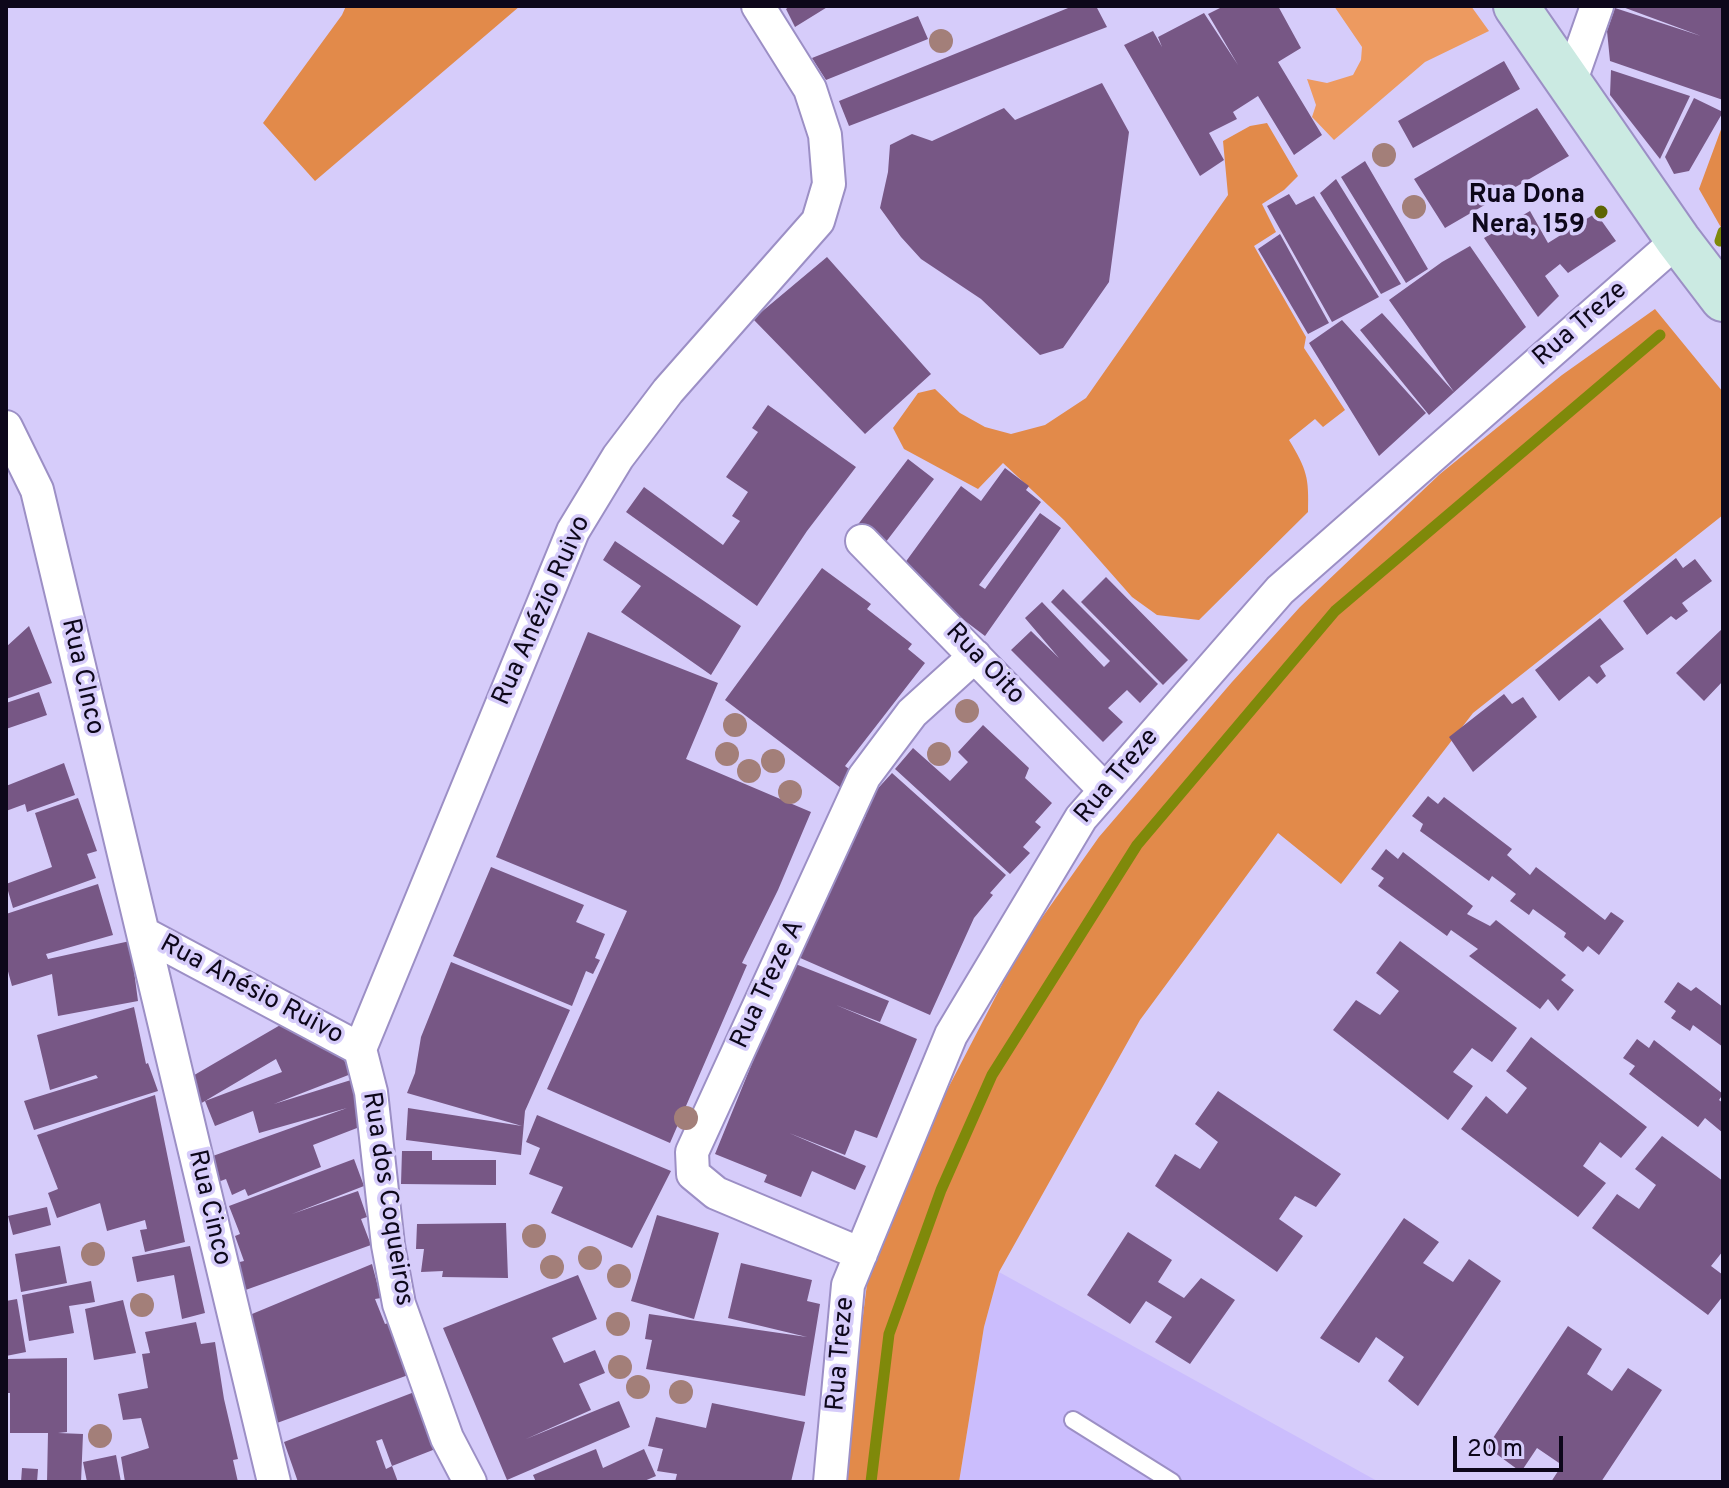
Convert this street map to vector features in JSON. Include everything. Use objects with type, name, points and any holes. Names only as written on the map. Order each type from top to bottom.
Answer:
[{"type":"street","name":"Rua Anézio Ruivo","points":[[360,1049],[573,531],[618,457],[668,391],[818,221],[829,184],[825,135],[810,89],[758,6]]},
{"type":"street","points":[[1516,6],[1678,240],[1723,299]]},
{"type":"street","points":[[1570,83],[1597,6]]},
{"type":"street","name":"Rua Treze","points":[[830,1482],[848,1285],[951,1035],[1081,818],[1280,590],[1678,240]]},
{"type":"street","name":"Rua CInco","points":[[6,427],[37,490],[143,933]]},
{"type":"street","name":"Rua Oito","points":[[862,541],[1105,790]]},
{"type":"street","name":"Rua Treze A","points":[[861,1254],[716,1193],[693,1174],[692,1152],[864,777],[912,713],[975,656]]},
{"type":"street","name":"Rua Anésio Ruivo","points":[[143,933],[360,1049]]},
{"type":"street","name":"Rua Cinco","points":[[143,933],[274,1482]]},
{"type":"street","name":"Rua dos Coqueiros","points":[[360,1049],[371,1092],[384,1218],[399,1304],[447,1438],[470,1482]]},
{"type":"lane","points":[[1073,1420],[1172,1482]]},
{"type":"shaded area","points":[[346,6],[520,6],[315,181],[263,123]]},
{"type":"shaded area","points":[[1334,6],[1471,6],[1489,31],[1425,62],[1334,140],[1312,117],[1316,105],[1307,79],[1327,83],[1353,75],[1361,60],[1362,47]]},
{"type":"shaded area","points":[[1267,123],[1298,176],[1284,190],[1262,204],[1276,232],[1254,246],[1306,337],[1304,348],[1345,410],[1323,427],[1315,419],[1289,440],[1306,474],[1308,512],[1199,620],[1157,615],[1132,597],[1064,520],[1003,463],[978,489],[904,449],[893,428],[918,393],[935,389],[960,413],[985,427],[1011,434],[1045,425],[1086,398],[1228,195],[1223,141],[1250,126]]},
{"type":"shaded area","points":[[1723,124],[1723,231],[1699,189]]},
{"type":"shaded area","points":[[1655,309],[1723,392],[1723,515],[1473,713],[1341,884],[1278,833],[1140,1020],[999,1272],[984,1327],[959,1482],[846,1482],[852,1402],[867,1284],[945,1094],[1022,946],[1099,837],[1300,607],[1440,474],[1562,375]]},
{"type":"shaded area","points":[[999,1272],[1379,1482],[959,1482],[984,1327]]},
{"type":"building","points":[[790,6],[829,6],[795,27],[786,9]]},
{"type":"building","points":[[1073,6],[1096,6],[1107,27],[849,126],[839,101]]},
{"type":"building","points":[[1224,6],[1278,6],[1301,48],[1278,62],[1322,135],[1294,155],[1258,96],[1233,112],[1237,119],[1209,133],[1224,160],[1200,176],[1124,45],[1153,31],[1162,47],[1158,37],[1204,13],[1238,65],[1208,14]]},
{"type":"building","points":[[1620,6],[1723,6],[1723,100],[1610,61],[1607,31],[1615,8],[1701,36]]},
{"type":"building","points":[[918,16],[928,39],[826,80],[812,58]]},
{"type":"building","points":[[1504,61],[1520,89],[1413,148],[1398,121]]},
{"type":"building","points":[[1611,70],[1690,96],[1660,159],[1610,95]]},
{"type":"building","points":[[1102,83],[1129,132],[1109,282],[1063,348],[1040,355],[981,299],[921,259],[880,208],[890,145],[912,134],[932,141],[1004,108],[1015,120]]},
{"type":"building","points":[[1694,98],[1723,112],[1689,171],[1674,174],[1665,157]]},
{"type":"building","points":[[1537,108],[1569,156],[1445,228],[1414,179]]},
{"type":"building","points":[[1365,161],[1428,269],[1406,283],[1341,177]]},
{"type":"building","points":[[1336,179],[1401,284],[1381,294],[1320,193]]},
{"type":"building","points":[[1289,194],[1296,205],[1314,196],[1379,297],[1332,322],[1267,206]]},
{"type":"building","points":[[1530,211],[1548,243],[1596,213],[1616,241],[1568,273],[1560,264],[1545,276],[1559,296],[1538,317],[1484,238]]},
{"type":"building","points":[[1280,234],[1329,323],[1308,334],[1258,249]]},
{"type":"building","points":[[1470,246],[1526,327],[1429,415],[1360,330],[1382,313],[1454,392],[1389,300]]},
{"type":"building","points":[[827,257],[931,374],[865,434],[753,319]]},
{"type":"building","points":[[1342,320],[1426,413],[1379,456],[1309,343]]},
{"type":"building","points":[[768,405],[856,467],[807,531],[757,606],[626,512],[644,487],[723,545],[740,521],[732,516],[748,492],[726,477],[758,432],[752,428]]},
{"type":"building","points":[[908,459],[934,479],[879,551],[853,531]]},
{"type":"building","points":[[1005,468],[1029,486],[1026,490],[1041,502],[979,585],[985,589],[1040,513],[1061,528],[985,636],[899,571],[961,486],[981,501]]},
{"type":"building","points":[[615,541],[741,626],[711,675],[621,612],[641,586],[603,560]]},
{"type":"building","points":[[1676,558],[1683,568],[1695,559],[1712,581],[1682,603],[1688,611],[1676,620],[1671,616],[1647,635],[1623,601]]},
{"type":"building","points":[[822,568],[871,604],[867,609],[912,644],[908,649],[925,663],[845,766],[853,772],[841,788],[725,700]]},
{"type":"building","points":[[1106,577],[1188,660],[1163,685],[1081,602]]},
{"type":"building","points":[[1063,589],[1158,684],[1140,703],[1127,690],[1108,708],[1123,722],[1103,742],[1011,650],[1031,631],[1059,658],[1025,618],[1042,602],[1104,667],[1110,661],[1051,602]]},
{"type":"building","points":[[1600,618],[1624,649],[1600,666],[1606,676],[1597,684],[1589,676],[1559,701],[1535,670]]},
{"type":"building","points":[[29,626],[52,683],[6,699],[6,647]]},
{"type":"building","points":[[1723,628],[1723,681],[1704,701],[1676,673]]},
{"type":"building","points":[[588,632],[718,683],[686,759],[811,812],[778,890],[742,963],[747,965],[670,1143],[547,1089],[627,911],[496,857]]},
{"type":"building","points":[[39,692],[47,715],[6,729],[6,703]]},
{"type":"building","points":[[1504,694],[1512,704],[1523,697],[1537,717],[1473,772],[1449,737]]},
{"type":"building","points":[[983,725],[1029,768],[1025,778],[1052,803],[1035,822],[1041,827],[1023,847],[1030,853],[1010,874],[895,769],[913,748],[950,781],[968,762],[958,752]]},
{"type":"building","points":[[64,763],[75,795],[27,812],[25,804],[6,811],[6,786]]},
{"type":"building","points":[[892,773],[1006,875],[974,918],[930,1015],[798,957],[866,815],[859,809]]},
{"type":"building","points":[[1428,796],[1438,804],[1444,797],[1512,849],[1507,855],[1530,875],[1536,867],[1605,920],[1611,912],[1624,921],[1599,955],[1588,946],[1583,952],[1564,937],[1566,933],[1533,909],[1529,915],[1510,901],[1516,894],[1492,876],[1489,881],[1420,831],[1423,824],[1412,816]]},
{"type":"building","points":[[78,798],[97,851],[87,854],[96,878],[13,908],[6,884],[52,867],[35,813]]},
{"type":"building","points":[[1386,849],[1398,859],[1403,852],[1473,906],[1467,914],[1490,926],[1496,920],[1566,975],[1561,980],[1574,990],[1558,1011],[1548,999],[1540,1009],[1469,956],[1478,949],[1451,930],[1447,936],[1378,886],[1384,878],[1371,869]]},
{"type":"building","points":[[491,867],[584,905],[576,922],[605,934],[595,958],[600,960],[593,974],[586,971],[572,1006],[453,956]]},
{"type":"building","points":[[98,884],[113,935],[46,954],[48,959],[130,941],[138,1001],[58,1016],[52,974],[12,986],[6,964],[6,914]]},
{"type":"building","points":[[1400,941],[1517,1028],[1492,1062],[1472,1048],[1453,1072],[1473,1086],[1448,1120],[1333,1030],[1356,1000],[1380,1015],[1399,991],[1376,973]]},
{"type":"building","points":[[451,962],[570,1010],[525,1111],[521,1155],[406,1140],[408,1108],[522,1126],[407,1093],[415,1073],[421,1037]]},
{"type":"building","points":[[793,963],[889,1001],[880,1022],[836,1005],[917,1039],[877,1138],[855,1130],[845,1155],[789,1133],[866,1166],[855,1190],[812,1171],[801,1197],[764,1182],[767,1175],[715,1154]]},
{"type":"building","points":[[1678,982],[1691,991],[1696,987],[1723,1007],[1723,1047],[1693,1025],[1690,1031],[1671,1018],[1676,1011],[1664,1002]]},
{"type":"building","points":[[134,1007],[146,1064],[158,1091],[34,1130],[24,1101],[98,1078],[96,1075],[50,1090],[37,1035]]},
{"type":"building","points":[[282,1024],[330,1051],[338,1048],[351,1074],[274,1104],[351,1080],[358,1104],[357,1128],[313,1145],[321,1167],[248,1196],[245,1189],[232,1195],[226,1179],[218,1182],[210,1157],[347,1108],[259,1133],[253,1111],[215,1126],[205,1101],[198,1105],[184,1081]],"holes":[[[276,1059],[282,1072],[205,1101]]]},
{"type":"building","points":[[1531,1037],[1647,1127],[1621,1158],[1600,1142],[1583,1166],[1606,1183],[1578,1217],[1461,1129],[1486,1096],[1507,1114],[1527,1088],[1506,1071]]},
{"type":"building","points":[[1637,1039],[1649,1048],[1654,1040],[1723,1094],[1719,1100],[1723,1103],[1723,1133],[1705,1118],[1698,1127],[1629,1074],[1635,1066],[1623,1058]]},
{"type":"building","points":[[1218,1091],[1341,1174],[1316,1207],[1295,1196],[1279,1219],[1303,1236],[1277,1272],[1155,1186],[1175,1154],[1200,1169],[1218,1142],[1195,1124]]},
{"type":"building","points":[[155,1095],[185,1242],[145,1252],[140,1230],[147,1229],[145,1220],[107,1231],[100,1203],[57,1218],[48,1193],[58,1189],[37,1135]]},
{"type":"building","points":[[537,1115],[671,1171],[632,1248],[551,1213],[563,1187],[529,1174],[540,1148],[526,1142]]},
{"type":"building","points":[[1662,1136],[1723,1181],[1723,1251],[1711,1266],[1723,1275],[1723,1296],[1708,1315],[1592,1228],[1617,1194],[1639,1209],[1656,1185],[1635,1169]]},
{"type":"building","points":[[402,1151],[432,1151],[432,1160],[496,1160],[496,1185],[401,1184]]},
{"type":"building","points":[[354,1159],[364,1186],[292,1214],[358,1191],[367,1217],[361,1219],[371,1245],[240,1292],[231,1264],[244,1261],[235,1236],[240,1234],[229,1206]]},
{"type":"building","points":[[47,1207],[51,1225],[13,1235],[8,1216]]},
{"type":"building","points":[[657,1215],[719,1233],[694,1319],[631,1301]]},
{"type":"building","points":[[1404,1218],[1439,1242],[1423,1263],[1453,1282],[1469,1259],[1501,1281],[1418,1406],[1388,1381],[1404,1357],[1376,1337],[1359,1363],[1320,1338]]},
{"type":"building","points":[[506,1223],[508,1278],[442,1277],[443,1271],[421,1272],[424,1249],[416,1249],[417,1224]]},
{"type":"building","points":[[1128,1232],[1172,1260],[1158,1282],[1184,1298],[1201,1278],[1235,1300],[1190,1364],[1155,1342],[1172,1317],[1146,1301],[1130,1324],[1087,1295]]},
{"type":"building","points":[[60,1246],[67,1283],[21,1292],[15,1254]]},
{"type":"building","points":[[190,1246],[205,1313],[182,1319],[174,1275],[137,1282],[132,1257]]},
{"type":"building","points":[[741,1263],[812,1280],[807,1301],[820,1304],[805,1396],[646,1369],[652,1340],[645,1339],[649,1314],[807,1337],[728,1318]]},
{"type":"building","points":[[372,1264],[381,1298],[375,1299],[385,1324],[392,1322],[411,1374],[277,1423],[252,1343],[240,1319]]},
{"type":"building","points":[[578,1275],[597,1319],[552,1338],[564,1363],[595,1350],[605,1373],[579,1384],[591,1410],[526,1439],[619,1401],[630,1427],[507,1480],[443,1328]]},
{"type":"building","points":[[91,1281],[95,1302],[69,1306],[74,1333],[29,1341],[22,1295]]},
{"type":"building","points":[[17,1299],[26,1352],[6,1356],[6,1301]]},
{"type":"building","points":[[123,1300],[136,1353],[94,1360],[85,1309]]},
{"type":"building","points":[[196,1322],[201,1344],[215,1342],[238,1459],[233,1460],[238,1482],[125,1482],[121,1457],[149,1448],[141,1418],[123,1420],[118,1394],[148,1388],[142,1354],[150,1353],[145,1332]]},
{"type":"building","points":[[1568,1326],[1602,1349],[1587,1374],[1612,1391],[1628,1368],[1662,1390],[1601,1482],[1551,1482],[1562,1465],[1537,1448],[1521,1472],[1487,1447]]},
{"type":"building","points":[[67,1358],[67,1432],[58,1433],[83,1434],[81,1482],[47,1482],[48,1433],[10,1433],[6,1359]]},
{"type":"building","points":[[417,1391],[438,1448],[392,1466],[398,1482],[298,1482],[284,1442]],"holes":[[[382,1439],[392,1466],[386,1469],[376,1441]]]},
{"type":"building","points":[[712,1403],[805,1422],[791,1482],[675,1482],[677,1474],[657,1471],[663,1449],[648,1446],[656,1417],[706,1428]]},
{"type":"building","points":[[596,1449],[603,1468],[644,1449],[656,1476],[642,1482],[536,1482],[533,1475]]},
{"type":"building","points":[[116,1455],[121,1482],[87,1482],[83,1462]]},
{"type":"building","points":[[22,1468],[38,1469],[37,1482],[21,1482]]},
{"type":"waterway","points":[[1720,241],[1723,232]]},
{"type":"waterway","points":[[871,1482],[889,1334],[941,1190],[992,1075],[1137,845],[1335,611],[1660,335]]},
{"type":"place","name":"Rua Dona Nera, 159","points":[[1601,212]]}]
